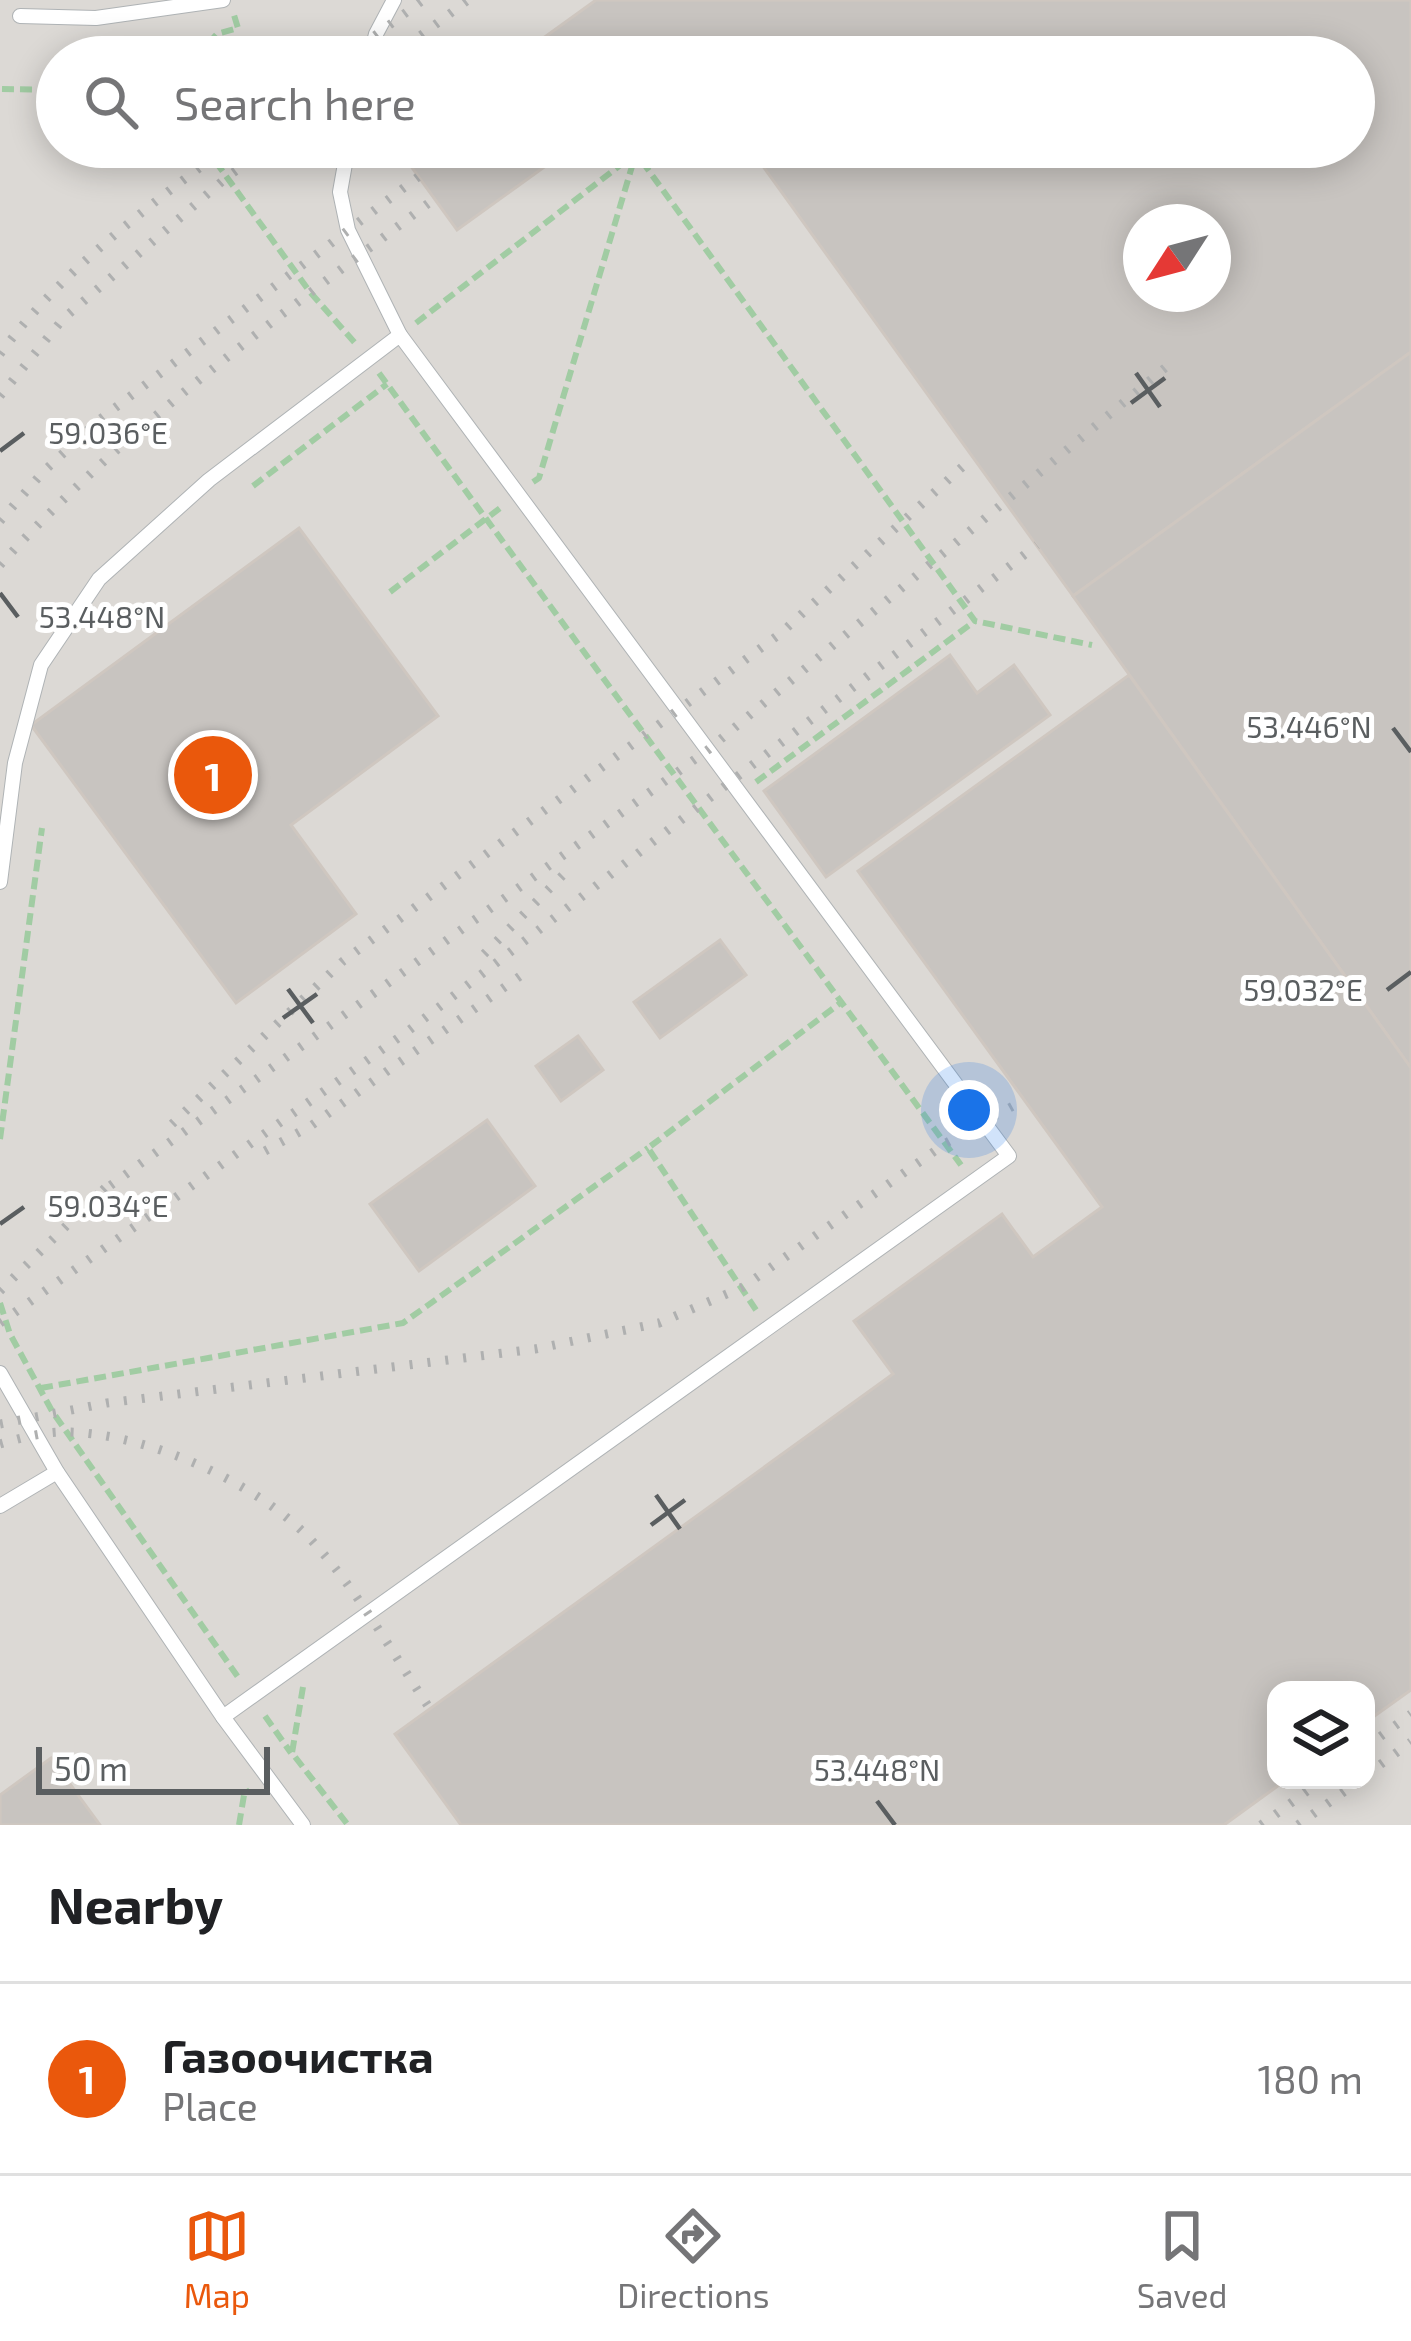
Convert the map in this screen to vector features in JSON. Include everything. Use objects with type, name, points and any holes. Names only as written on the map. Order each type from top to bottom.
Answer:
[{"type":"lane","points":[[20,16],[96,18],[227,0]]},
{"type":"lane","points":[[375,36],[394,0]]},
{"type":"lane","points":[[223,1717],[1009,1156],[400,335],[348,230],[340,193],[344,168]]},
{"type":"lane","points":[[0,882],[15,763],[41,665],[99,579],[209,480],[400,335]]},
{"type":"lane","points":[[0,1373],[57,1472],[223,1717],[303,1825]]},
{"type":"lane","points":[[0,1506],[57,1472]]},
{"type":"path","points":[[215,36],[238,28],[227,0]]},
{"type":"path","points":[[2,89],[36,90]]},
{"type":"path","points":[[220,168],[310,292],[369,359],[963,1168]]},
{"type":"path","points":[[400,335],[617,168]]},
{"type":"path","points":[[390,592],[539,478],[632,168]]},
{"type":"path","points":[[647,168],[976,621],[1092,645]]},
{"type":"path","points":[[253,486],[387,384]]},
{"type":"path","points":[[740,793],[976,621]]},
{"type":"path","points":[[0,1138],[42,828]]},
{"type":"path","points":[[40,1388],[403,1323],[843,1001]]},
{"type":"path","points":[[648,1148],[758,1313]]},
{"type":"path","points":[[0,1303],[10,1334],[66,1432],[251,1696],[348,1825]]},
{"type":"path","points":[[239,1825],[244,1796],[292,1753]]},
{"type":"shaded area","points":[[0,0],[1411,0],[1411,1825],[0,1825]]},
{"type":"building","points":[[596,0],[1411,0],[1411,352],[1073,596],[764,168],[1375,168],[1375,36],[546,36]]},
{"type":"building","points":[[412,168],[543,168],[457,230]]},
{"type":"building","points":[[1411,352],[1411,1068],[1073,596]]},
{"type":"building","points":[[299,528],[438,716],[291,825],[356,914],[236,1003],[31,725]]},
{"type":"building","points":[[950,655],[977,693],[1014,665],[1050,715],[826,877],[764,791]]},
{"type":"building","points":[[1129,675],[1411,1068],[1411,1690],[1375,1716],[1375,1681],[1267,1681],[1267,1789],[1274,1789],[1224,1825],[461,1825],[395,1734],[893,1374],[854,1321],[1002,1214],[1033,1257],[1102,1207],[858,871]]},
{"type":"building","points":[[720,940],[746,975],[660,1038],[634,1002]]},
{"type":"building","points":[[578,1036],[603,1070],[561,1101],[536,1066]]},
{"type":"building","points":[[487,1120],[535,1186],[419,1271],[370,1204]]},
{"type":"building","points":[[51,1758],[100,1825],[0,1825],[0,1795]]},
{"type":"railway","points":[[374,36],[423,0]]},
{"type":"railway","points":[[420,36],[468,0]]},
{"type":"railway","points":[[0,354],[77,269],[200,168]]},
{"type":"railway","points":[[0,396],[63,319],[240,168]]},
{"type":"railway","points":[[0,521],[99,420],[418,177]]},
{"type":"railway","points":[[0,565],[154,418],[434,199]]},
{"type":"railway","points":[[96,1196],[709,749],[1166,367]]},
{"type":"railway","points":[[172,1124],[342,962],[781,633],[973,457]]},
{"type":"railway","points":[[0,1323],[408,1031],[1037,545]]},
{"type":"railway","points":[[484,954],[573,865]]},
{"type":"railway","points":[[265,1151],[312,1125],[523,974]]},
{"type":"railway","points":[[0,1424],[107,1403],[535,1349],[659,1323],[743,1287],[946,1143],[1022,1101]]},
{"type":"railway","points":[[0,1291],[107,1186]]},
{"type":"railway","points":[[0,1444],[64,1432],[129,1441],[198,1464],[262,1500],[290,1520],[329,1561],[430,1709]]},
{"type":"railway","points":[[1375,1740],[1411,1714]]},
{"type":"railway","points":[[1375,1768],[1411,1742]]},
{"type":"railway","points":[[1261,1825],[1310,1789]]},
{"type":"railway","points":[[1298,1825],[1348,1789]]},
{"type":"place","name":"Газоочистка","points":[[213,775]]}]
